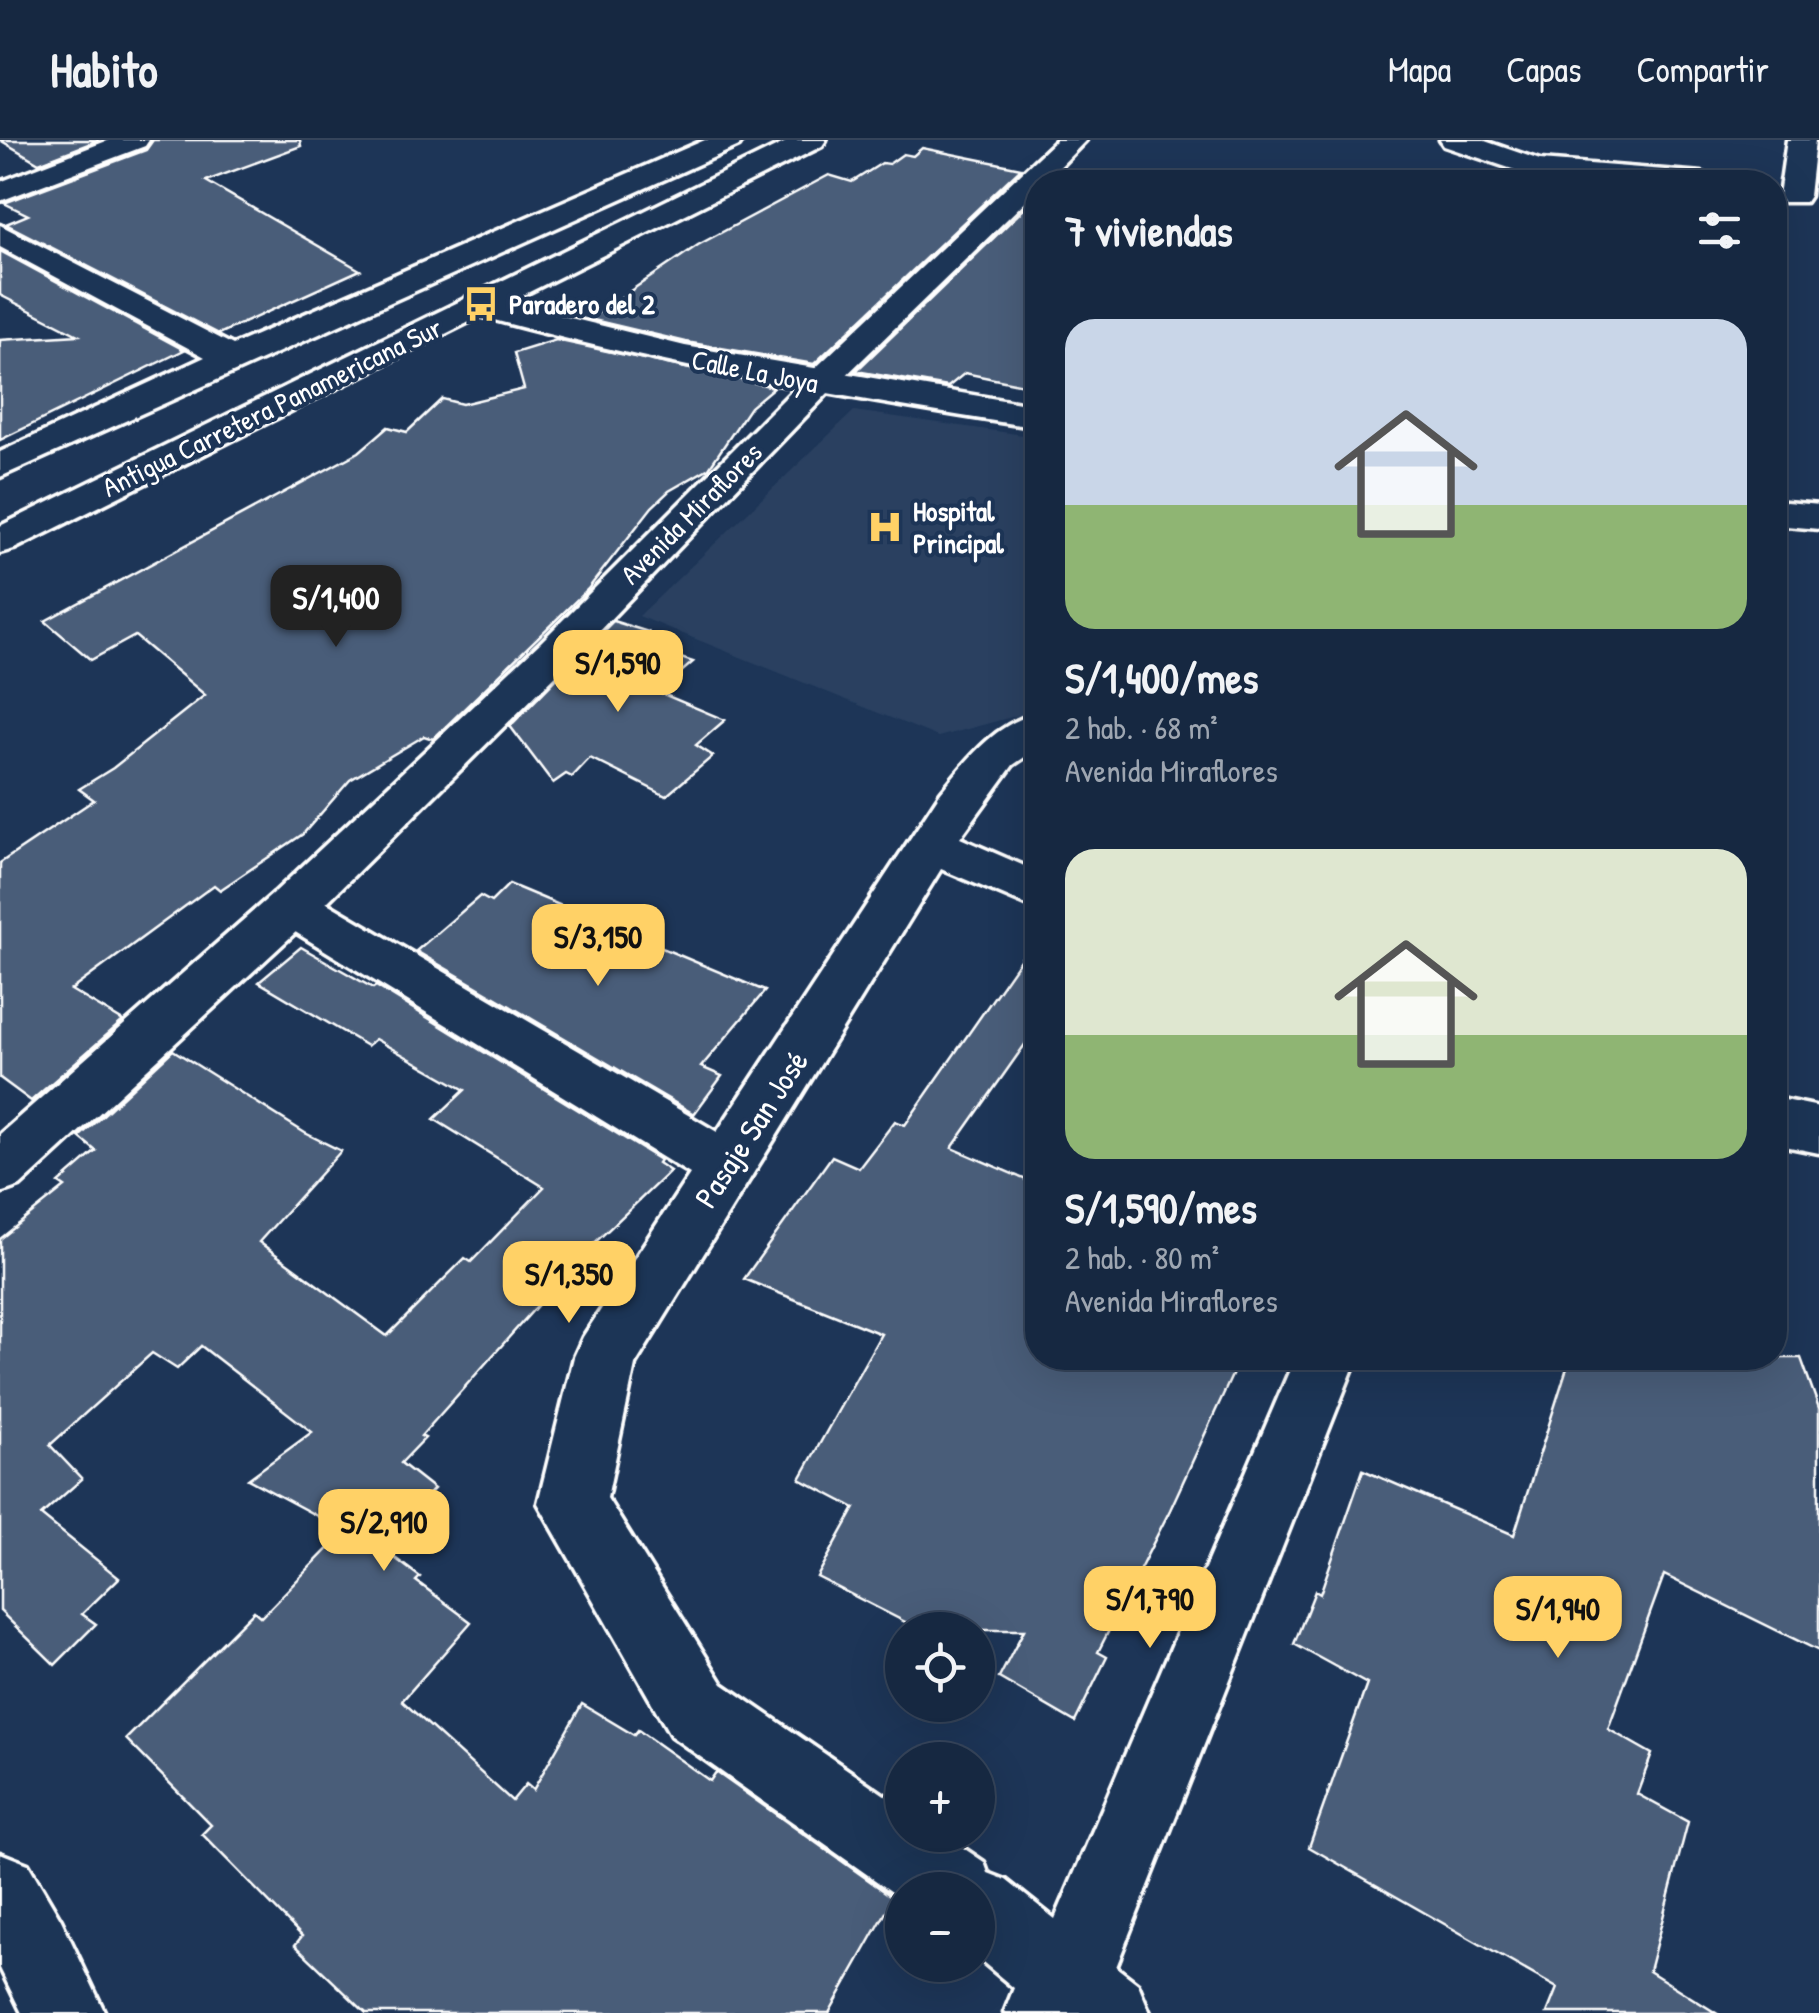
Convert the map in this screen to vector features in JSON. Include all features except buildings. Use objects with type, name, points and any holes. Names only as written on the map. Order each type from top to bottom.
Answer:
[{"type":"main road","points":[[0,192],[135,140]]},
{"type":"main road","points":[[0,466],[232,358],[729,140]]},
{"type":"main road","name":"Antigua Carretera Panamericana Sur","points":[[0,541],[812,140]]},
{"type":"main road","name":"Avenida Miraflores","points":[[1041,170],[1072,140]]},
{"type":"main road","points":[[1454,140],[1541,170]]},
{"type":"main road","points":[[1796,197],[1801,140]]},
{"type":"main road","name":"Avenida Miraflores","points":[[0,1169],[292,906],[555,652],[818,384],[1025,185]]},
{"type":"main road","points":[[0,234],[232,358]]},
{"type":"main road","name":"Calle La Joya","points":[[477,305],[583,336],[818,384],[1025,415]]},
{"type":"main road","points":[[1787,514],[1819,518]]},
{"type":"main road","name":"Pasaje San José","points":[[930,1872],[697,1710],[572,1503],[605,1356],[958,803],[997,754],[1025,736]]},
{"type":"main road","points":[[932,845],[1025,886]]},
{"type":"main road","points":[[292,906],[727,1167]]},
{"type":"main road","points":[[1787,1123],[1819,1130]]},
{"type":"main road","points":[[995,1925],[1074,2003],[1321,1370]]},
{"type":"shaded area","name":"Hospital Principal","points":[[854,411],[1025,435],[1025,713],[938,737],[639,616]]},
{"type":"place","name":"Paradero del 2","points":[[481,304]]},
{"type":"place","name":"Hospital Principal","points":[[885,527]]}]
